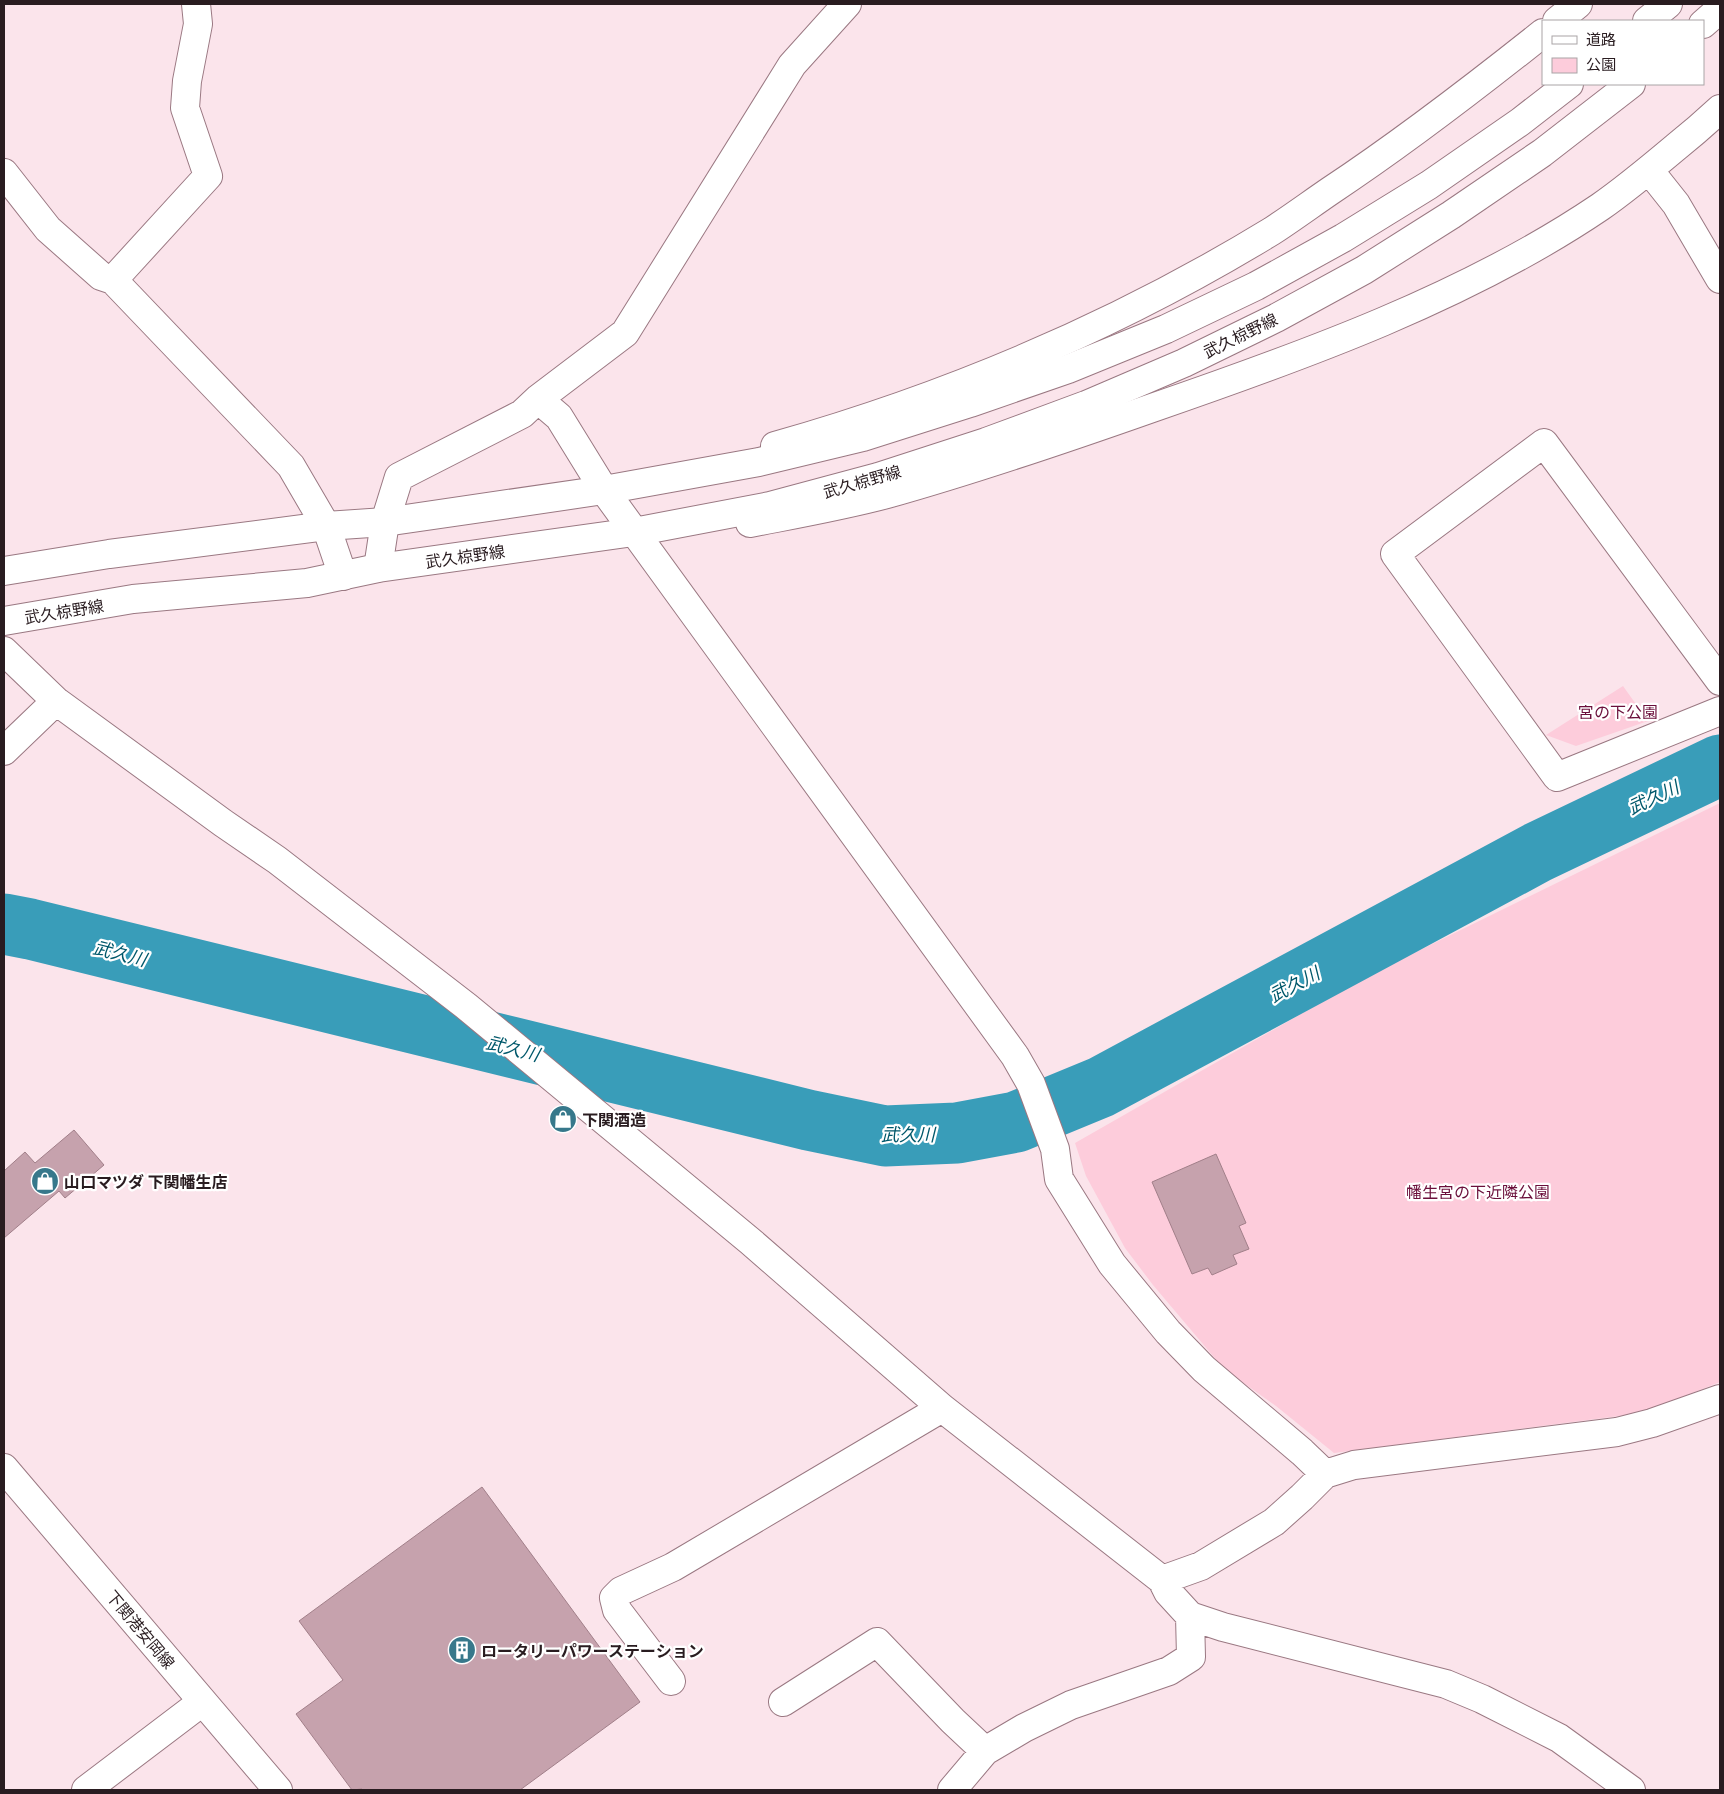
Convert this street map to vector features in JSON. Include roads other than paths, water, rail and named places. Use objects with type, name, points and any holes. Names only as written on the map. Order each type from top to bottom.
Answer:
[{"type":"street","points":[[113,280],[208,176],[185,108],[187,81],[198,24],[196,4]]},
{"type":"street","points":[[378,568],[385,522],[399,477],[522,414],[538,399],[626,333],[792,65],[847,4]]},
{"type":"street","points":[[1558,20],[1578,4]]},
{"type":"street","points":[[1648,20],[1668,4]]},
{"type":"street","points":[[1704,23],[1720,10]]},
{"type":"street","points":[[604,490],[734,457],[884,413],[974,379],[1091,327],[1172,287],[1272,230],[1377,160],[1542,34]]},
{"type":"street","points":[[4,571],[109,554],[326,526],[385,522],[604,490],[758,462],[863,437],[970,404],[1068,369],[1166,329],[1256,286],[1343,238],[1429,185],[1520,122],[1568,85]]},
{"type":"street","name":"武久椋野線","points":[[4,621],[133,599],[307,584],[378,568],[634,532],[770,506],[878,478],[1004,436],[1086,405],[1184,363],[1276,318],[1364,270],[1420,235],[1542,153],[1630,85]]},
{"type":"street","points":[[634,532],[722,528],[778,518],[885,494],[1071,436],[1315,349],[1472,281],[1537,246],[1600,206],[1649,170],[1720,109]]},
{"type":"street","points":[[1649,170],[1676,204],[1720,279]]},
{"type":"street","points":[[4,173],[48,229],[101,276],[113,280],[291,466],[326,526],[343,576]]},
{"type":"street","points":[[538,399],[559,417],[604,490],[1015,1056],[1031,1084],[1055,1149],[1059,1179],[1112,1264],[1162,1324],[1210,1375],[1302,1452],[1324,1474]]},
{"type":"street","points":[[1720,681],[1544,443],[1395,554],[1557,777],[1720,711]]},
{"type":"street","points":[[4,651],[56,701],[223,823],[277,860],[466,1006],[750,1241],[942,1408],[1162,1580],[1168,1592],[1190,1616],[1223,1627],[1446,1684],[1482,1699],[1559,1738],[1631,1790]]},
{"type":"street","points":[[4,751],[56,701]]},
{"type":"street","points":[[1162,1580],[1201,1566],[1274,1522],[1302,1498],[1324,1474],[1354,1466],[1617,1432],[1652,1423],[1720,1398]]},
{"type":"street","points":[[671,1681],[617,1610],[614,1598],[621,1591],[672,1566],[942,1408]]},
{"type":"street","name":"下関港安岡線","points":[[4,1468],[278,1790]]},
{"type":"street","points":[[952,1790],[985,1751],[1024,1728],[1071,1704],[1169,1671],[1191,1657],[1190,1616]]},
{"type":"street","points":[[783,1702],[877,1642],[953,1721],[985,1751]]},
{"type":"street","points":[[86,1790],[202,1702]]},
{"type":"waterway","name":"武久川","points":[[4,924],[808,1120],[885,1136],[957,1133],[1016,1122],[1101,1087],[1538,852],[1720,765]]},
{"type":"place","name":"下関酒造","points":[[563,1119]]},
{"type":"place","name":"山口マツダ 下関幡生店","points":[[45,1181]]},
{"type":"place","name":"ロータリーパワーステーション","points":[[462,1650]]},
{"type":"park label","name":"宮の下公園","points":[[1618,711]]},
{"type":"park label","name":"幡生宮の下近隣公園","points":[[1478,1191]]}]
